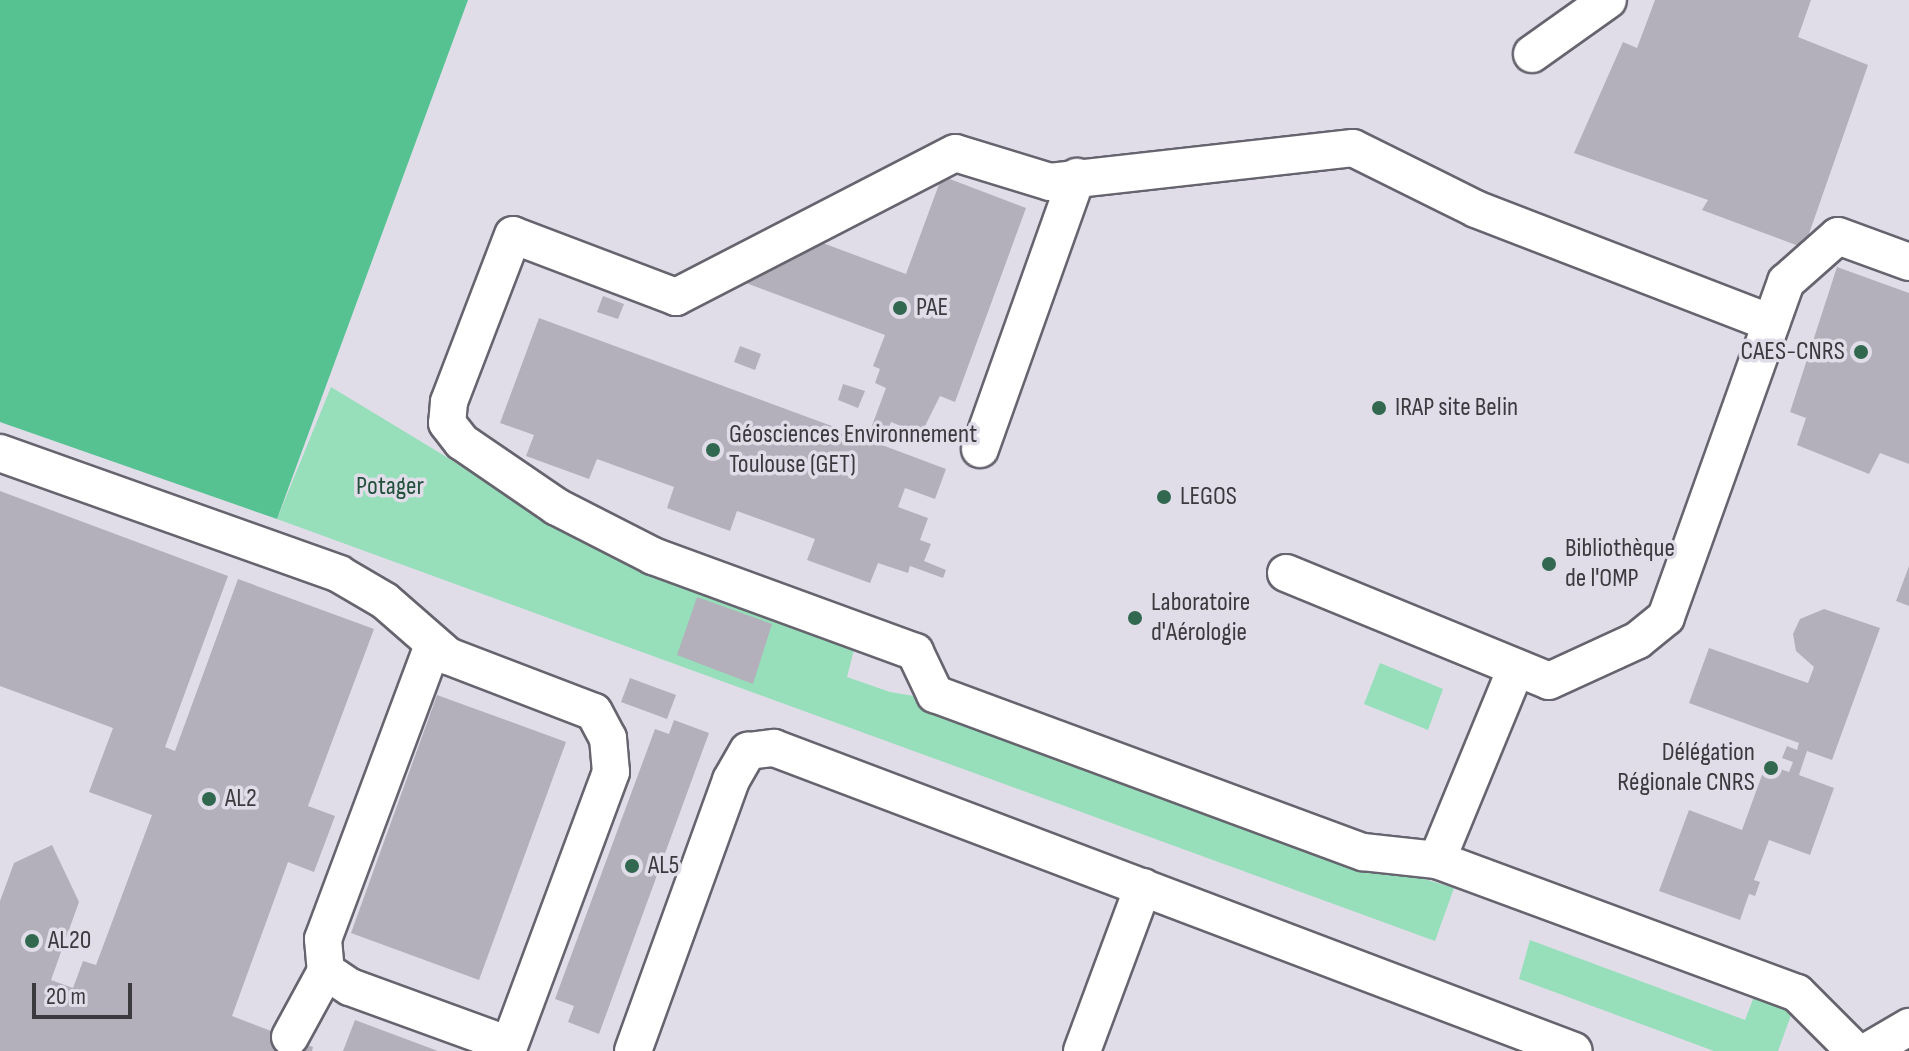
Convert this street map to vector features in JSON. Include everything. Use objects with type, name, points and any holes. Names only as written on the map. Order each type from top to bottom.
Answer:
[{"type":"street","points":[[1532,54],[1608,0]]},
{"type":"street","points":[[1771,323],[1476,209],[1353,148],[1050,182],[955,153],[676,297],[513,235],[449,402],[447,423],[462,442],[557,507],[653,556],[915,652],[935,694],[1363,852],[1437,860],[1797,993],[1855,1051]]},
{"type":"street","points":[[980,449],[1077,177]]},
{"type":"street","points":[[1286,573],[1549,681],[1638,640],[1666,617],[1786,282],[1838,236],[1909,262]]},
{"type":"street","points":[[0,453],[339,574],[385,601],[433,645],[594,712],[612,754],[611,772],[508,1048],[350,987],[326,971]]},
{"type":"street","points":[[290,1037],[326,971],[323,939],[433,645]]},
{"type":"street","points":[[1437,860],[1516,668]]},
{"type":"street","points":[[633,1051],[731,780],[748,751],[774,748],[1574,1051]]},
{"type":"street","points":[[1082,1051],[1143,887]]},
{"type":"street","points":[[1868,1051],[1908,1026]]},
{"type":"green space","points":[[0,0],[468,0],[277,519],[0,422]]},
{"type":"green space","name":"Potager","points":[[331,387],[544,516],[857,638],[847,677],[890,692],[926,698],[1369,862],[1454,888],[1435,941],[277,519]]},
{"type":"green space","points":[[1380,663],[1443,689],[1428,730],[1364,704]]},
{"type":"green space","points":[[1530,940],[1745,1020],[1760,981],[1798,996],[1778,1051],[1714,1051],[1519,979]]},
{"type":"building","points":[[1655,0],[1811,0],[1798,37],[1868,65],[1804,248],[1702,210],[1708,200],[1574,153],[1623,42],[1637,48]]},
{"type":"building","name":"Géosciences Environnement Toulouse (GET)","points":[[942,176],[1026,208],[955,402],[940,396],[921,434],[891,422],[882,445],[946,469],[935,499],[905,488],[898,507],[928,518],[920,540],[931,544],[924,561],[946,570],[943,578],[910,566],[908,573],[878,563],[870,583],[807,560],[815,539],[737,511],[730,531],[667,508],[674,487],[597,459],[589,479],[526,456],[534,435],[500,423],[539,318],[867,439],[886,388],[875,383],[880,369],[873,366],[885,335],[738,280],[820,242],[906,274]]},
{"type":"building","name":"CAES-CNRS","points":[[1837,267],[1909,293],[1909,464],[1880,453],[1869,474],[1797,445],[1806,418],[1790,412]]},
{"type":"building","points":[[603,296],[624,304],[618,319],[597,312]]},
{"type":"building","points":[[740,346],[761,354],[755,370],[734,362]]},
{"type":"building","points":[[843,384],[865,391],[858,408],[838,400]]},
{"type":"building","points":[[0,491],[228,576],[165,747],[175,751],[238,579],[374,629],[308,806],[335,816],[314,872],[288,862],[232,1016],[313,1047],[312,1051],[0,1051],[0,901],[14,863],[52,845],[79,902],[51,980],[73,988],[83,961],[96,965],[152,815],[89,792],[113,728],[0,686]]},
{"type":"building","points":[[1909,566],[1909,606],[1896,601]]},
{"type":"building","points":[[697,597],[772,624],[753,684],[677,655]]},
{"type":"building","name":"Délégation Régionale CNRS","points":[[1824,609],[1880,628],[1832,760],[1807,751],[1799,775],[1834,788],[1810,855],[1769,840],[1754,880],[1760,882],[1755,896],[1749,894],[1740,920],[1659,891],[1689,810],[1742,830],[1766,764],[1789,772],[1793,762],[1782,758],[1787,746],[1797,750],[1799,743],[1689,703],[1709,648],[1808,683],[1814,667],[1796,651],[1793,634],[1800,619]]},
{"type":"building","points":[[630,678],[676,695],[667,719],[621,702]]},
{"type":"building","points":[[437,695],[566,742],[479,980],[351,933]]},
{"type":"building","name":"AL5","points":[[674,720],[709,733],[599,1034],[568,1022],[574,1006],[555,999],[655,729],[669,734]]},
{"type":"building","points":[[355,1020],[438,1051],[343,1051]]},
{"type":"place","name":"PAE","points":[[900,308]]},
{"type":"place","name":"CAES-CNRS","points":[[1861,352]]},
{"type":"place","name":"IRAP site Belin","points":[[1379,408]]},
{"type":"place","name":"Géosciences Environnement Toulouse (GET)","points":[[713,450]]},
{"type":"place","name":"LEGOS","points":[[1164,497]]},
{"type":"place","name":"Bibliothèque de l'OMP","points":[[1549,564]]},
{"type":"place","name":"Laboratoire d'Aérologie","points":[[1135,618]]},
{"type":"place","name":"Délégation Régionale CNRS","points":[[1771,768]]},
{"type":"place","name":"AL2","points":[[209,799]]},
{"type":"place","name":"AL5","points":[[632,866]]},
{"type":"place","name":"AL20","points":[[32,941]]}]
